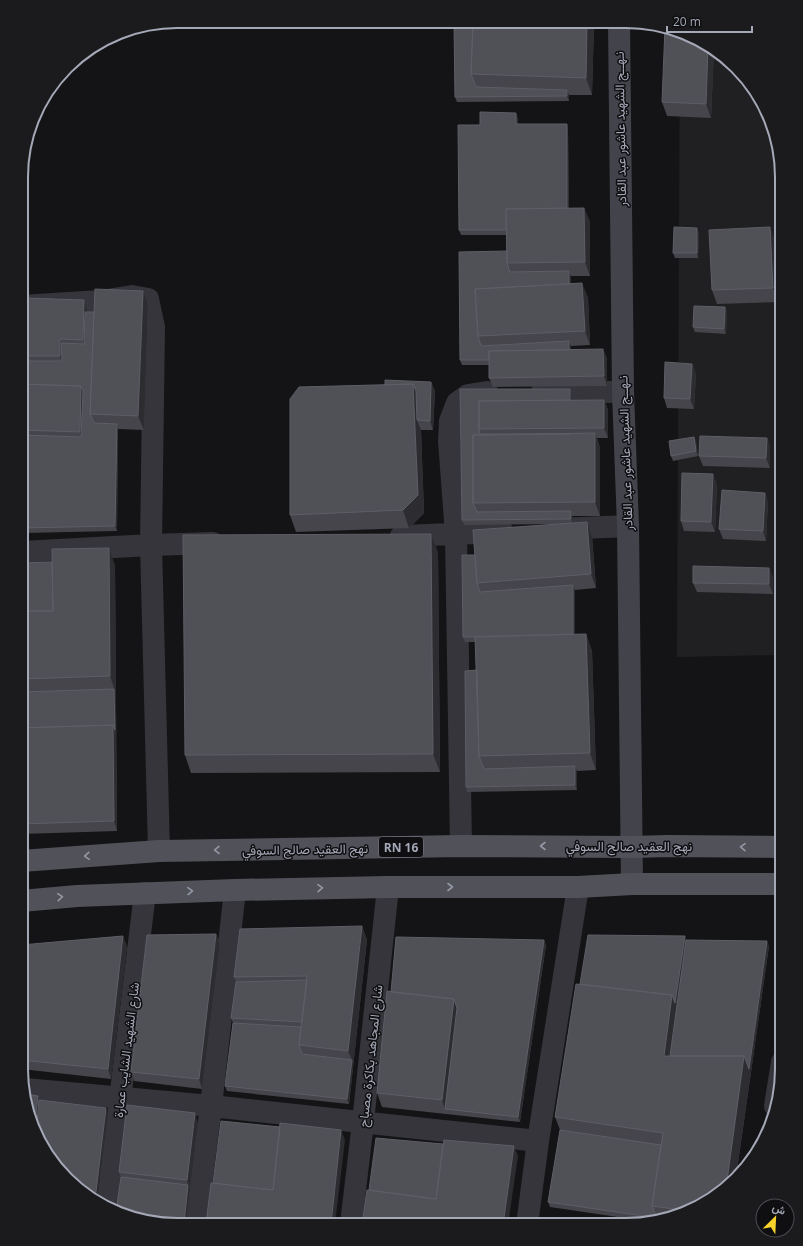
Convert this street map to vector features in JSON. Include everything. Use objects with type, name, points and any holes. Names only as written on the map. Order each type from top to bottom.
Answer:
[{"type":"main road","name":"نـهــج الشهيد عاشور عبد القادر","points":[[619,28],[623,392],[628,526],[632,884]]},
{"type":"main road","name":"نهج العقيد صالح السوفي","points":[[28,860],[159,851],[461,846],[775,847]]},
{"type":"main road","points":[[28,900],[77,896],[235,890],[388,887],[578,887],[632,884],[775,884]]},
{"type":"street","points":[[28,306],[102,301],[132,296],[148,299],[154,327],[150,545],[159,851]]},
{"type":"street","points":[[461,846],[456,534],[449,441],[450,421],[457,403],[468,394],[487,392],[623,392]]},
{"type":"street","points":[[385,537],[628,526]]},
{"type":"street","points":[[28,552],[229,542]]},
{"type":"street","name":"شارع المجاهد بكاكرة مصباح","points":[[352,1218],[388,887]]},
{"type":"street","points":[[533,1218],[538,1141],[578,887]]},
{"type":"street","points":[[197,1218],[235,890]]},
{"type":"street","name":"شارع الشهيد الشايب عمارة","points":[[107,1200],[145,893]]},
{"type":"street","points":[[29,1089],[211,1106],[538,1141]]},
{"type":"shaded area","points":[[680,38],[709,53],[724,65],[744,86],[764,120],[774,158],[775,655],[677,657]]},
{"type":"building","points":[[454,28],[473,28],[471,74],[476,87],[567,90],[567,96],[455,97]]},
{"type":"building","points":[[473,28],[587,28],[586,78],[471,74]]},
{"type":"building","points":[[665,33],[683,39],[708,52],[706,104],[662,102]]},
{"type":"building","points":[[480,112],[516,113],[516,124],[567,124],[567,208],[506,209],[506,230],[459,230],[458,125],[480,125]]},
{"type":"building","points":[[584,208],[585,262],[507,263],[506,209]]},
{"type":"building","points":[[674,227],[697,228],[697,253],[673,253]]},
{"type":"building","points":[[770,227],[773,288],[712,290],[709,230]]},
{"type":"building","points":[[507,251],[507,263],[510,272],[569,271],[569,284],[475,289],[478,336],[481,346],[569,341],[569,350],[489,351],[489,360],[460,360],[459,252]]},
{"type":"building","points":[[582,283],[585,331],[478,336],[475,289]]},
{"type":"building","points":[[95,289],[143,291],[138,416],[90,414]]},
{"type":"building","points":[[28,298],[84,300],[83,340],[60,339],[60,356],[28,356]]},
{"type":"building","points":[[694,306],[725,307],[724,329],[693,327]]},
{"type":"building","points":[[85,312],[94,312],[90,414],[94,423],[117,424],[115,526],[28,528],[28,435],[81,437],[83,391],[81,386],[28,384],[28,361],[62,361],[61,343],[84,344]]},
{"type":"building","points":[[603,349],[604,376],[489,378],[489,351]]},
{"type":"building","points":[[665,362],[692,364],[690,399],[664,398]]},
{"type":"building","points":[[385,380],[431,382],[430,421],[417,420],[416,391],[413,384],[385,385]]},
{"type":"building","points":[[28,384],[81,386],[80,432],[28,430]]},
{"type":"building","points":[[413,384],[418,495],[403,510],[290,515],[290,399],[299,387]]},
{"type":"building","points":[[460,389],[570,389],[570,400],[479,401],[480,434],[570,434],[473,435],[473,503],[477,512],[571,511],[571,519],[462,520]]},
{"type":"building","points":[[604,400],[604,428],[479,429],[479,401]]},
{"type":"building","points":[[595,433],[595,502],[473,503],[473,435]]},
{"type":"building","points":[[700,436],[767,438],[766,458],[699,456]]},
{"type":"building","points":[[694,437],[696,451],[671,456],[669,441]]},
{"type":"building","points":[[682,473],[713,474],[711,522],[681,521]]},
{"type":"building","points":[[722,490],[765,493],[763,531],[719,529]]},
{"type":"building","points":[[587,522],[591,574],[477,583],[473,530]]},
{"type":"building","points":[[431,534],[433,754],[185,755],[183,535]]},
{"type":"building","points":[[109,548],[110,676],[28,679],[28,611],[53,611],[52,549]]},
{"type":"building","points":[[462,555],[475,555],[477,583],[480,592],[573,585],[573,634],[463,637]]},
{"type":"building","points":[[52,562],[53,611],[28,611],[28,563]]},
{"type":"building","points":[[693,566],[769,568],[769,584],[693,583]]},
{"type":"building","points":[[586,634],[590,753],[479,756],[475,637]]},
{"type":"building","points":[[477,670],[479,756],[484,769],[575,766],[575,785],[466,787],[465,671]]},
{"type":"building","points":[[114,689],[115,730],[113,725],[28,728],[28,692]]},
{"type":"building","points":[[113,725],[114,821],[28,824],[28,728]]},
{"type":"building","points":[[362,926],[348,1051],[299,1045],[307,976],[234,977],[240,929]]},
{"type":"building","points":[[216,934],[199,1079],[131,1072],[147,935]]},
{"type":"building","points":[[588,935],[685,936],[675,1003],[672,995],[580,984]]},
{"type":"building","points":[[123,936],[108,1069],[28,1061],[28,944]]},
{"type":"building","points":[[396,937],[544,940],[518,1117],[445,1109],[457,1008],[454,999],[391,992]]},
{"type":"building","points":[[686,940],[767,941],[749,1069],[744,1056],[670,1056]]},
{"type":"building","points":[[307,980],[302,1022],[231,1018],[236,982]]},
{"type":"building","points":[[576,984],[672,995],[664,1056],[744,1056],[727,1178],[709,1193],[692,1203],[676,1209],[652,1206],[663,1133],[555,1117]]},
{"type":"building","points":[[387,991],[454,999],[442,1100],[377,1093]]},
{"type":"building","points":[[233,1023],[301,1027],[299,1045],[302,1054],[352,1060],[347,1099],[225,1086]]},
{"type":"building","points":[[30,1095],[38,1096],[36,1116]]},
{"type":"building","points":[[39,1100],[106,1108],[96,1194],[79,1181],[59,1160],[43,1135],[37,1120]]},
{"type":"building","points":[[127,1105],[195,1113],[187,1180],[119,1172]]},
{"type":"building","points":[[221,1121],[280,1127],[273,1190],[213,1183]]},
{"type":"building","points":[[280,1123],[341,1130],[332,1218],[207,1218],[211,1183],[273,1190]]},
{"type":"building","points":[[560,1130],[661,1145],[652,1206],[656,1215],[647,1217],[548,1202]]},
{"type":"building","points":[[376,1138],[443,1144],[436,1199],[369,1190]]},
{"type":"building","points":[[444,1140],[514,1146],[504,1218],[363,1218],[367,1190],[436,1199]]},
{"type":"building","points":[[121,1177],[188,1185],[185,1218],[158,1217],[139,1213],[117,1206]]}]
